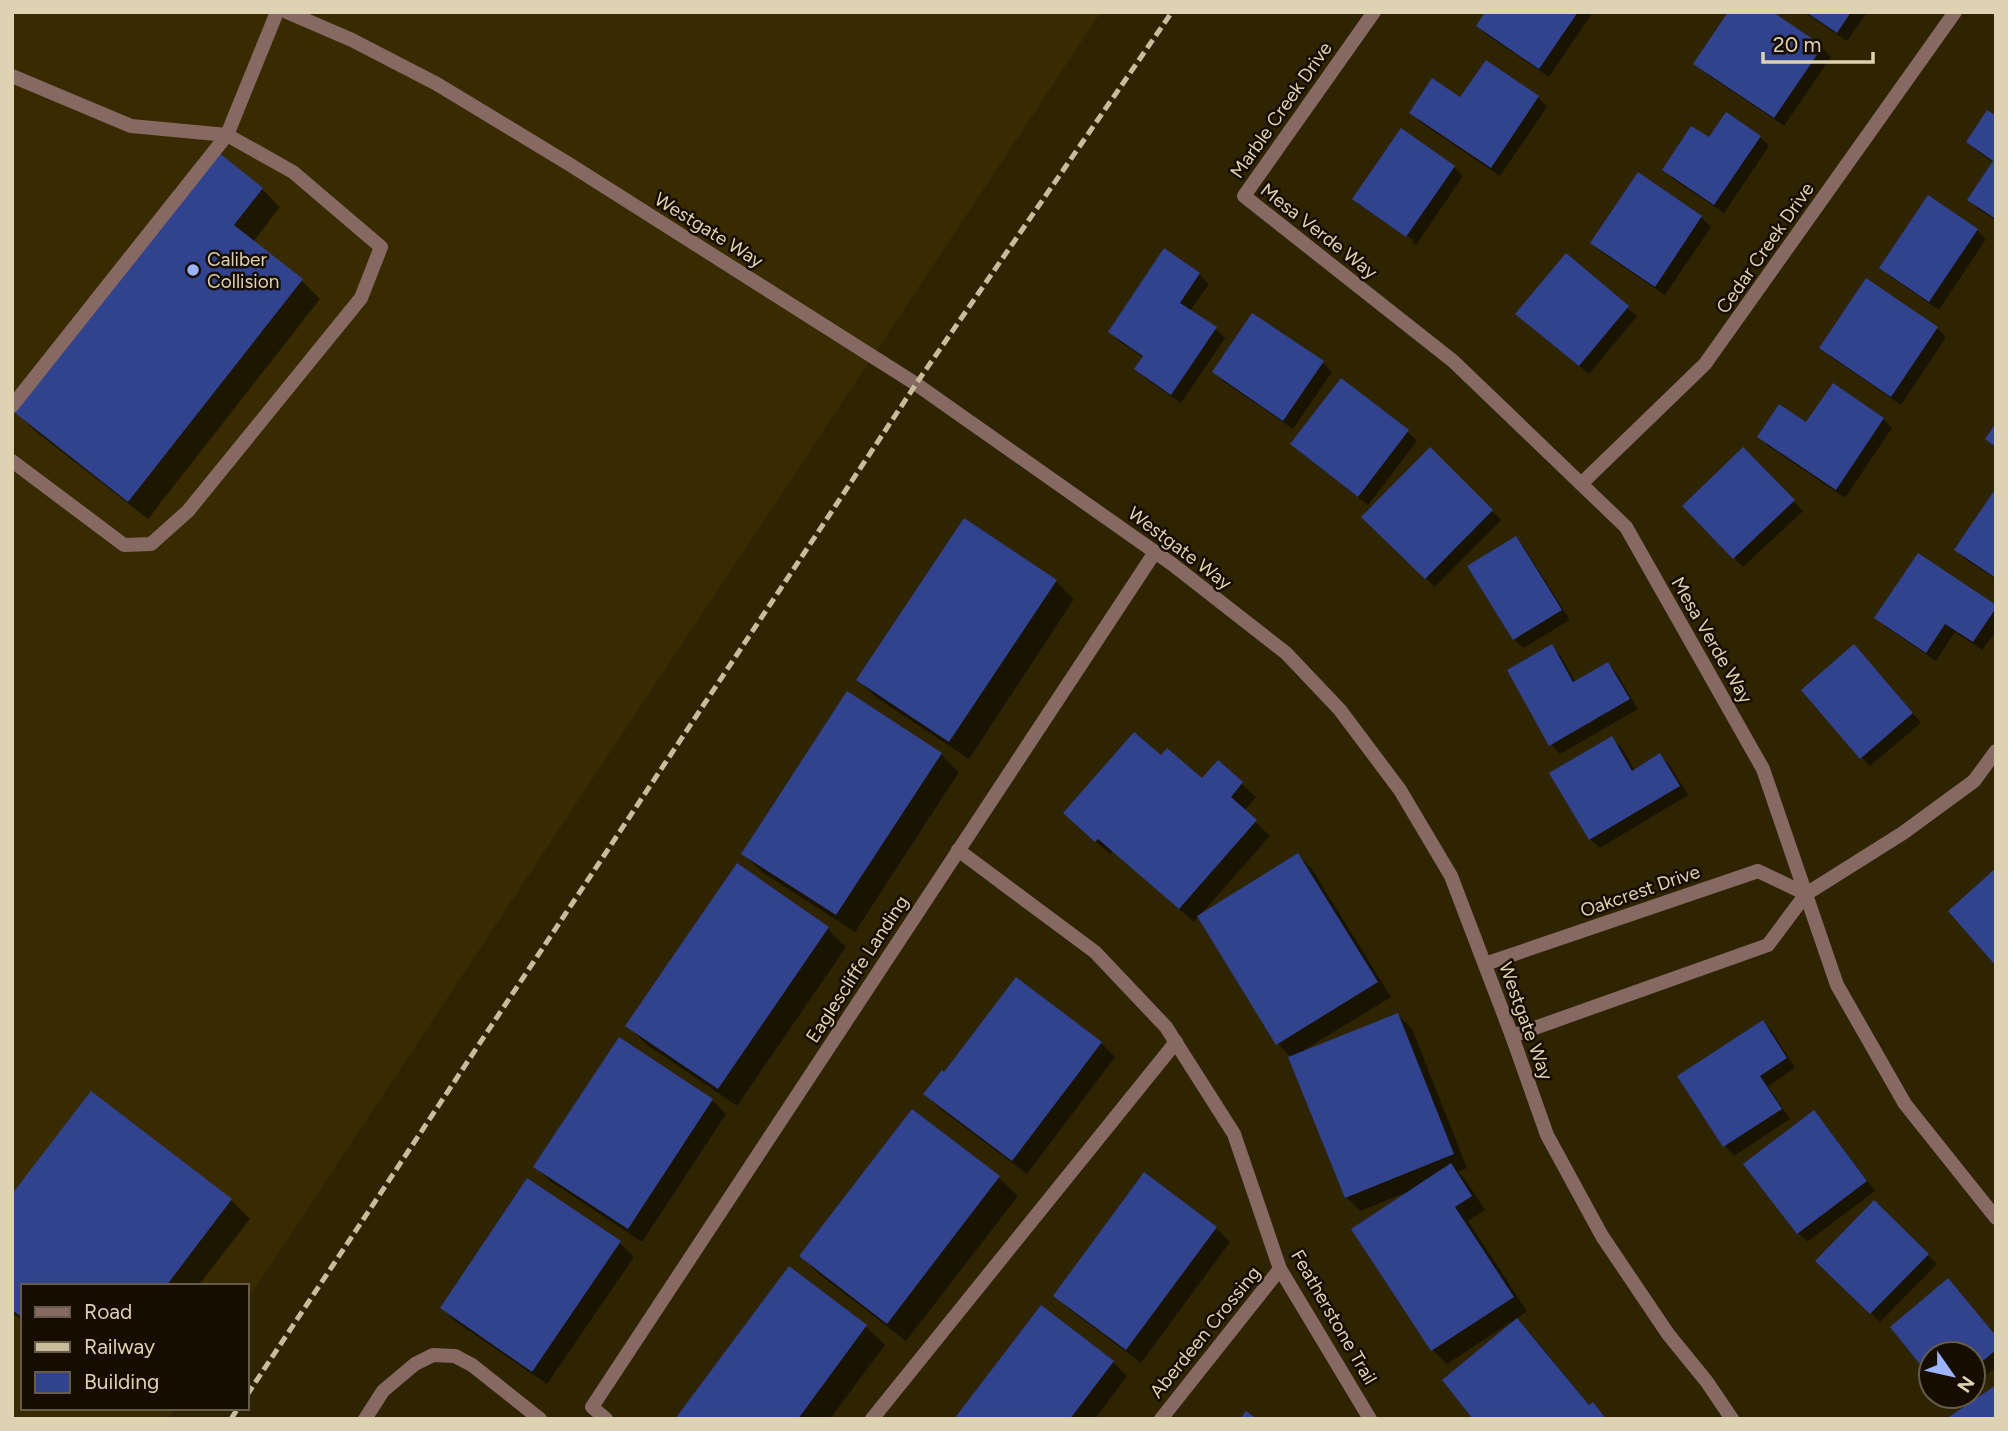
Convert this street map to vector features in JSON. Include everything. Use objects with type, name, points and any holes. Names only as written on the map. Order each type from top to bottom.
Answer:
[{"type":"street","points":[[12,405],[227,135],[277,12]]},
{"type":"street","name":"Westgate Way","points":[[287,12],[352,40],[437,84],[569,164],[916,384],[1155,552],[1286,653],[1340,710],[1400,790],[1451,876],[1547,1135],[1602,1236],[1668,1334],[1707,1382],[1732,1419]]},
{"type":"street","name":"Marble Creek Drive","points":[[1244,196],[1374,12]]},
{"type":"street","name":"Cedar Creek Drive","points":[[1581,484],[1705,364],[1955,12]]},
{"type":"street","points":[[12,76],[131,125],[227,135],[293,172],[381,247],[361,298],[188,511],[151,544],[124,545],[12,461]]},
{"type":"street","name":"Mesa Verde Way","points":[[1244,196],[1453,360],[1626,527],[1763,769],[1837,985],[1905,1104],[1996,1218]]},
{"type":"street","name":"Eaglescliffe Landing","points":[[606,1419],[592,1407],[1155,552]]},
{"type":"street","points":[[1511,1036],[1768,945],[1806,894],[1903,833],[1974,782],[1996,751]]},
{"type":"street","name":"Featherstone Trail","points":[[958,850],[1095,952],[1166,1027],[1234,1134],[1280,1269],[1370,1419]]},
{"type":"street","name":"Oakcrest Drive","points":[[1485,964],[1758,872],[1806,894]]},
{"type":"street","points":[[872,1419],[1176,1042]]},
{"type":"street","name":"Aberdeen Crossing","points":[[1161,1419],[1280,1269]]},
{"type":"street","points":[[365,1419],[383,1391],[415,1364],[433,1355],[455,1356],[471,1365],[540,1419]]},
{"type":"shaded area","points":[[12,12],[1101,12],[248,1298],[248,1284],[21,1284],[21,1410],[174,1410],[168,1419],[12,1419]]},
{"type":"building","points":[[1485,12],[1578,12],[1539,69],[1476,26]]},
{"type":"building","points":[[1728,12],[1773,12],[1823,46],[1774,118],[1693,64]]},
{"type":"building","points":[[1806,12],[1851,12],[1837,33]]},
{"type":"building","points":[[1486,60],[1539,96],[1491,168],[1409,113],[1432,78],[1460,97]]},
{"type":"building","points":[[1987,110],[1996,116],[1996,219],[1967,200],[1993,161],[1966,142]]},
{"type":"building","points":[[1726,112],[1761,136],[1714,205],[1662,170],[1691,126],[1709,137]]},
{"type":"building","points":[[1401,128],[1455,166],[1406,237],[1352,199]]},
{"type":"building","points":[[218,152],[263,188],[234,225],[303,279],[128,502],[14,412]]},
{"type":"building","points":[[1638,172],[1702,216],[1655,287],[1590,243]]},
{"type":"building","points":[[1928,195],[1978,229],[1929,302],[1879,268]]},
{"type":"building","points":[[1164,248],[1200,273],[1180,303],[1217,327],[1171,395],[1134,369],[1143,356],[1108,332]]},
{"type":"building","points":[[1566,253],[1629,306],[1579,366],[1515,314]]},
{"type":"building","points":[[1866,278],[1938,327],[1891,397],[1819,348]]},
{"type":"building","points":[[1252,313],[1324,361],[1283,421],[1212,372]]},
{"type":"building","points":[[1341,378],[1409,430],[1358,497],[1290,444]]},
{"type":"building","points":[[1833,383],[1884,418],[1836,490],[1757,437],[1779,404],[1806,422]]},
{"type":"building","points":[[1996,423],[1996,447],[1985,439]]},
{"type":"building","points":[[1430,447],[1493,510],[1425,579],[1361,517]]},
{"type":"building","points":[[1743,447],[1795,500],[1733,559],[1682,506]]},
{"type":"building","points":[[1996,488],[1996,578],[1954,550]]},
{"type":"building","points":[[964,518],[1057,580],[949,742],[856,680]]},
{"type":"building","points":[[1516,536],[1562,610],[1513,640],[1467,566]]},
{"type":"building","points":[[1918,553],[1996,605],[1973,642],[1945,624],[1926,653],[1874,618]]},
{"type":"building","points":[[1552,644],[1573,682],[1608,662],[1630,699],[1549,746],[1507,670]]},
{"type":"building","points":[[1854,644],[1913,713],[1860,759],[1801,690]]},
{"type":"building","points":[[847,691],[942,753],[836,915],[741,854]]},
{"type":"building","points":[[1134,732],[1161,755],[1167,748],[1202,778],[1218,760],[1243,782],[1231,797],[1257,820],[1179,909],[1098,839],[1095,842],[1063,813]]},
{"type":"building","points":[[1612,736],[1632,771],[1660,753],[1680,786],[1589,840],[1549,773]]},
{"type":"building","points":[[1298,853],[1378,982],[1276,1045],[1197,916]]},
{"type":"building","points":[[737,863],[829,927],[718,1089],[625,1026]]},
{"type":"building","points":[[1996,868],[1996,966],[1948,911]]},
{"type":"building","points":[[1016,977],[1102,1042],[1012,1161],[923,1094],[942,1070],[944,1072]]},
{"type":"building","points":[[1398,1013],[1454,1154],[1345,1198],[1288,1057]]},
{"type":"building","points":[[1763,1020],[1787,1058],[1760,1076],[1782,1109],[1723,1147],[1677,1076]]},
{"type":"building","points":[[619,1037],[713,1099],[628,1229],[533,1167]]},
{"type":"building","points":[[91,1091],[232,1199],[168,1284],[21,1284],[21,1317],[12,1310],[12,1194]]},
{"type":"building","points":[[912,1109],[1000,1176],[887,1324],[799,1256]]},
{"type":"building","points":[[1814,1110],[1867,1181],[1797,1234],[1743,1164]]},
{"type":"building","points":[[1451,1163],[1472,1196],[1455,1207],[1514,1297],[1431,1351],[1351,1229]]},
{"type":"building","points":[[1144,1172],[1217,1227],[1126,1350],[1053,1296]]},
{"type":"building","points":[[527,1178],[621,1241],[532,1372],[440,1308]]},
{"type":"building","points":[[1874,1200],[1929,1254],[1870,1314],[1815,1261]]},
{"type":"building","points":[[789,1266],[867,1325],[798,1419],[675,1419]]},
{"type":"building","points":[[1948,1278],[1996,1336],[1996,1350],[1987,1357],[1987,1340],[1917,1340],[1917,1361],[1890,1327]]},
{"type":"building","points":[[1041,1305],[1114,1361],[1070,1419],[954,1419]]},
{"type":"building","points":[[1517,1318],[1589,1405],[1593,1402],[1606,1419],[1473,1419],[1442,1380]]},
{"type":"building","points":[[1996,1385],[1996,1419],[1946,1419],[1959,1410],[1987,1410],[1987,1391]]},
{"type":"building","points":[[1246,1411],[1257,1419],[1240,1419]]},
{"type":"railway","points":[[248,1393],[916,384],[1172,12]]},
{"type":"railway","points":[[231,1419],[237,1410]]},
{"type":"place","name":"Caliber Collision","points":[[193,270]]}]
